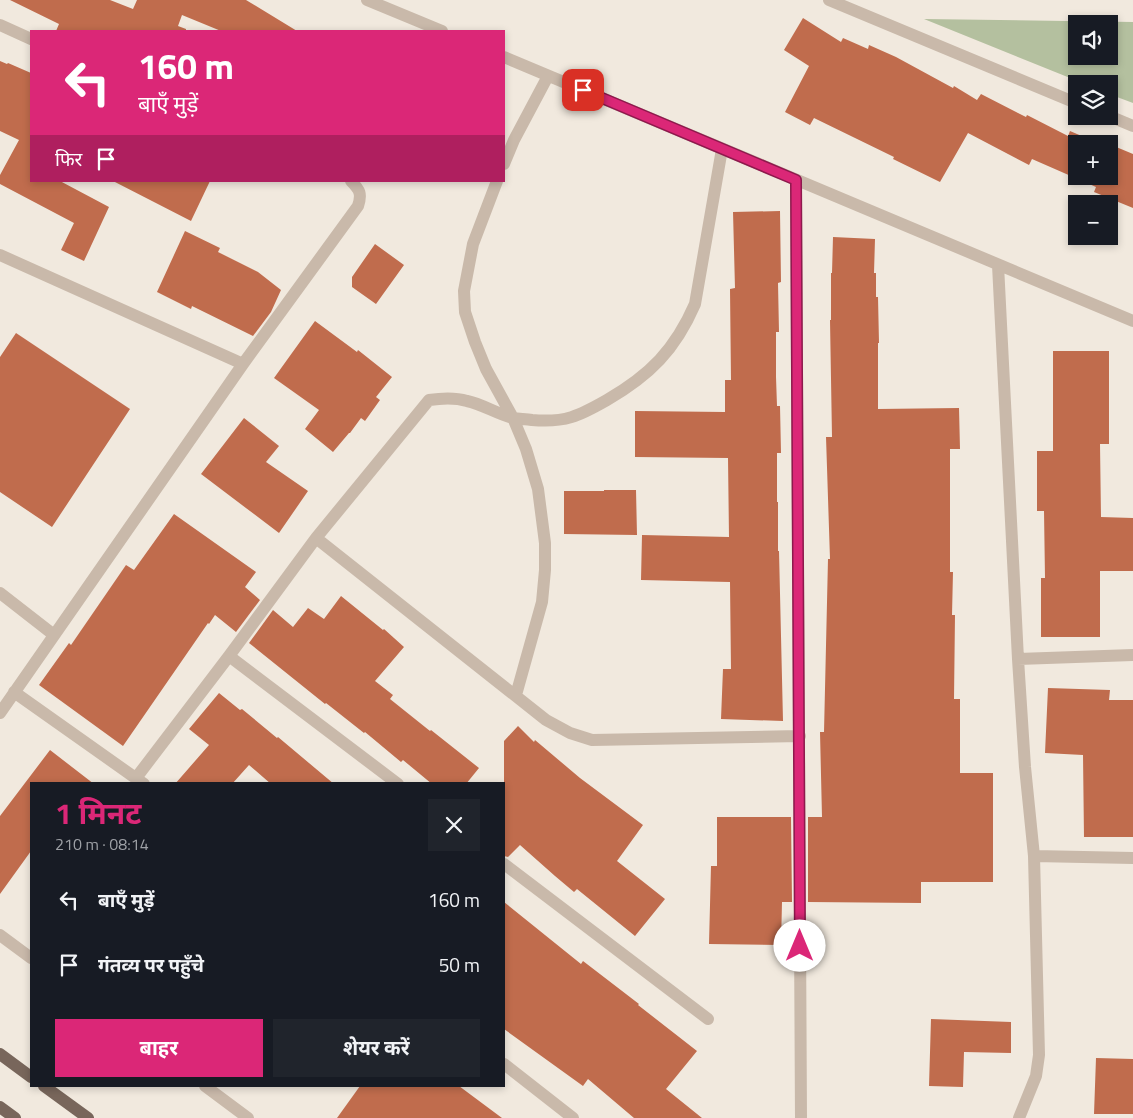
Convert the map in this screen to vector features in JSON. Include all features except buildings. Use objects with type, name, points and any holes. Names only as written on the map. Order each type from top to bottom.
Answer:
[{"type":"main road","points":[[0,1054],[30,1076]]},
{"type":"main road","points":[[45,1087],[88,1118]]},
{"type":"main road","points":[[0,1107],[15,1118]]},
{"type":"street","points":[[367,0],[440,30]]},
{"type":"street","points":[[829,0],[1068,99]]},
{"type":"street","points":[[0,25],[30,39]]},
{"type":"street","points":[[505,57],[1133,321]]},
{"type":"street","points":[[505,162],[514,140],[548,76]]},
{"type":"street","points":[[1118,120],[1133,126]]},
{"type":"street","points":[[14,692],[140,781],[316,538],[429,400],[451,398],[467,401],[513,418],[544,421],[563,420],[584,413],[626,389],[648,373],[667,352],[687,323],[695,304],[722,149]]},
{"type":"street","points":[[796,180],[801,1118]]},
{"type":"street","points":[[0,713],[243,364],[358,206],[361,198],[359,189],[351,182]]},
{"type":"street","points":[[497,182],[473,244],[464,291],[465,312],[474,342],[486,369],[513,418],[526,449],[538,489],[545,543],[542,602],[516,696]]},
{"type":"street","points":[[0,255],[243,364]]},
{"type":"street","points":[[998,265],[1018,659],[1025,767],[1034,856],[1039,1055],[1036,1076],[1019,1118]]},
{"type":"street","points":[[316,538],[546,720],[570,734],[592,740],[800,736]]},
{"type":"street","points":[[0,593],[54,635]]},
{"type":"street","points":[[229,656],[395,782]]},
{"type":"street","points":[[1018,659],[1133,656]]},
{"type":"street","points":[[1034,856],[1133,858]]},
{"type":"street","points":[[505,865],[708,1019]]},
{"type":"street","points":[[0,934],[30,957]]},
{"type":"street","points":[[505,1065],[573,1118]]},
{"type":"street","points":[[206,1087],[248,1118]]},
{"type":"green space","points":[[924,19],[1068,21],[1068,65],[1118,65],[1118,22],[1133,22],[1133,103],[1118,97],[1118,75],[1068,75],[1068,77]]},
{"type":"route","points":[[583,90],[796,180],[800,946]]}]
